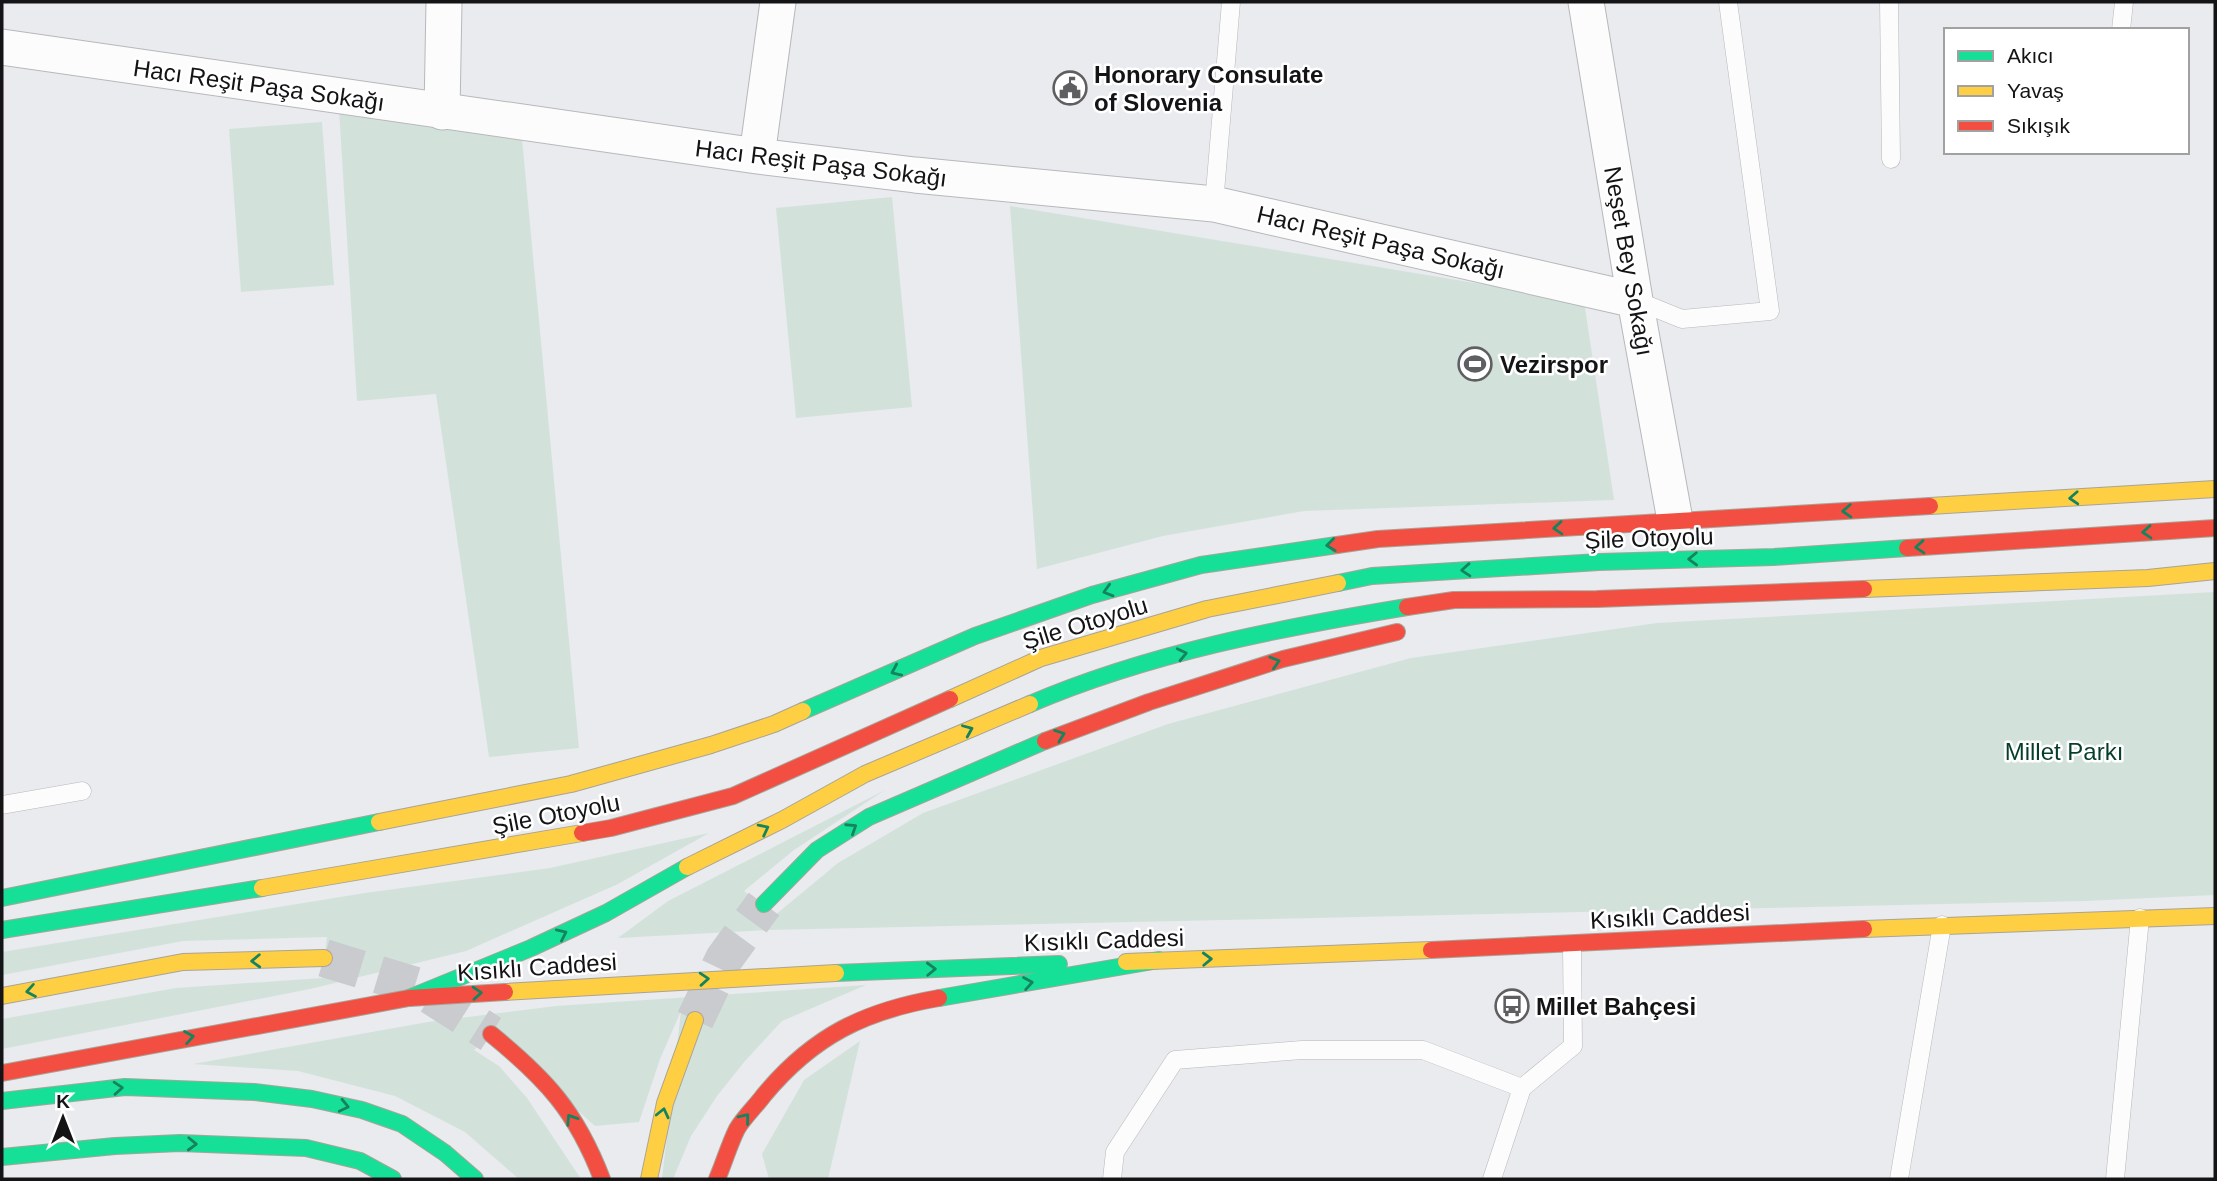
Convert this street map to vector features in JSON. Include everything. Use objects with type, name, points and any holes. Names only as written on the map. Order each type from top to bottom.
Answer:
[{"type":"main road","points":[[10,894],[571,784],[673,756],[774,724],[975,636],[1092,595],[1200,565],[1378,540],[2215,489]]},
{"type":"main road","name":"Şile Otoyolu","points":[[2,930],[435,860],[623,825],[733,796],[1041,657],[1208,609],[1372,576],[1599,562],[1774,557],[2215,528]]},
{"type":"main road","points":[[408,998],[531,948],[606,913],[672,875],[782,820],[865,774],[1062,690],[1168,657],[1315,622],[1454,600],[1597,599],[2148,578],[2215,571]]},
{"type":"main road","points":[[1489,615],[1597,599]]},
{"type":"main road","points":[[764,904],[817,850],[869,817],[1028,748],[1149,702],[1283,659],[1410,629]]},
{"type":"main road","name":"Kısıklı Caddesi","points":[[2,1073],[408,998],[737,977],[1572,944],[1942,925],[2215,916]]},
{"type":"main road","points":[[2,996],[183,962],[324,958]]},
{"type":"main road","points":[[717,1179],[738,1127],[780,1076],[816,1044],[856,1020],[908,1003],[1159,960]]},
{"type":"main road","points":[[649,1179],[665,1103],[695,1020]]},
{"type":"main road","points":[[491,1034],[541,1078],[572,1118],[602,1179]]},
{"type":"main road","points":[[2,1101],[125,1087],[254,1092],[312,1099],[362,1110],[402,1124],[445,1153],[475,1179]]},
{"type":"main road","points":[[2,1157],[115,1146],[180,1143],[306,1148],[360,1161],[393,1179]]},
{"type":"street","points":[[442,112],[444,2]]},
{"type":"street","points":[[757,156],[778,2]]},
{"type":"street","name":"Neşet Bey Sokağı","points":[[1586,2],[1635,300],[1675,520]]},
{"type":"street","name":"Hacı Reşit Paşa Sokağı","points":[[2,47],[757,156],[915,175],[1214,204],[1635,300]]},
{"type":"lane","points":[[1214,204],[1231,2]]},
{"type":"lane","points":[[1635,300],[1682,319],[1770,311],[1728,2]]},
{"type":"lane","points":[[1889,2],[1891,159]]},
{"type":"lane","points":[[2121,28],[2124,2]]},
{"type":"lane","points":[[2,804],[82,791]]},
{"type":"lane","points":[[2115,1179],[2140,918]]},
{"type":"lane","points":[[1899,1179],[1942,925]]},
{"type":"lane","points":[[1492,1179],[1522,1088],[1573,1046],[1572,944]]},
{"type":"lane","points":[[1112,1179],[1115,1152],[1175,1060],[1302,1050],[1423,1050],[1522,1088]]},
{"type":"green space","points":[[339,109],[521,128],[579,748],[489,757],[436,394],[357,401]]},
{"type":"green space","points":[[322,122],[334,285],[241,292],[229,129]]},
{"type":"green space","points":[[892,197],[912,407],[796,418],[776,208]]},
{"type":"green space","points":[[1010,206],[1584,301],[1614,500],[1304,511],[1163,536],[1037,569]]},
{"type":"green space","name":"Millet Parkı","points":[[2215,592],[2215,895],[2085,901],[768,930],[618,938],[668,901],[885,790],[794,850],[744,891],[774,916],[838,863],[923,813],[1168,724],[1411,658],[1657,623]]},
{"type":"green space","points":[[709,833],[618,884],[466,951],[310,989],[2,1049],[2,1019],[176,988],[322,978],[327,937],[183,941],[2,975],[2,952],[365,893],[550,868]]},
{"type":"green space","points":[[866,985],[782,1021],[717,1096],[691,1136],[673,1179],[662,1179],[681,1011],[660,1059],[639,1122],[595,1126],[491,1034],[474,1050],[499,1066],[527,1098],[581,1179],[519,1179],[465,1132],[395,1096],[298,1071],[193,1064],[428,1022],[556,1006]]},
{"type":"green space","points":[[860,1041],[828,1179],[769,1179],[762,1154],[804,1080]]},
{"type":"tunnel","points":[[695,1020],[724,959],[764,904]]},
{"type":"tunnel","points":[[324,958],[416,986],[491,1034]]},
{"type":"traffic: fast","points":[[803,711],[975,636],[1092,595],[1201,565],[1337,545]]},
{"type":"traffic: fast","points":[[1338,583],[1372,576],[1599,562],[1774,557],[1907,548]]},
{"type":"traffic: fast","points":[[1030,704],[1075,686],[1168,656],[1263,633],[1407,607]]},
{"type":"traffic: fast","points":[[764,904],[817,850],[869,817],[1045,741]]},
{"type":"traffic: fast","points":[[2,898],[379,822]]},
{"type":"traffic: fast","points":[[409,998],[531,948],[606,913],[687,867]]},
{"type":"traffic: fast","points":[[2,930],[262,888]]},
{"type":"traffic: fast","points":[[939,998],[1159,960]]},
{"type":"traffic: fast","points":[[836,973],[1059,964]]},
{"type":"traffic: fast","points":[[2,1101],[125,1087],[254,1092],[312,1099],[362,1110],[402,1124],[445,1153],[475,1179]]},
{"type":"traffic: fast","points":[[2,1157],[115,1146],[180,1143],[306,1148],[360,1161],[393,1179]]},
{"type":"traffic: slow","points":[[1930,506],[2215,489]]},
{"type":"traffic: slow","points":[[1864,589],[2148,578],[2215,571]]},
{"type":"traffic: slow","points":[[950,699],[1041,658],[1207,609],[1338,583]]},
{"type":"traffic: slow","points":[[687,867],[782,820],[865,774],[1030,704]]},
{"type":"traffic: slow","points":[[379,822],[571,784],[711,745],[774,724],[803,711]]},
{"type":"traffic: slow","points":[[262,888],[582,833]]},
{"type":"traffic: slow","points":[[1864,929],[2215,916]]},
{"type":"traffic: slow","points":[[1126,962],[1431,950]]},
{"type":"traffic: slow","points":[[2,996],[183,962],[324,958]]},
{"type":"traffic: slow","points":[[505,992],[836,973]]},
{"type":"traffic: slow","points":[[649,1179],[665,1103],[695,1020]]},
{"type":"traffic: jam","points":[[1337,545],[1378,539],[1930,506]]},
{"type":"traffic: jam","points":[[1907,548],[2215,528]]},
{"type":"traffic: jam","points":[[1407,607],[1454,600],[1597,599],[1864,589]]},
{"type":"traffic: jam","points":[[1045,741],[1149,702],[1283,659],[1397,632]]},
{"type":"traffic: jam","points":[[582,833],[733,796],[950,699]]},
{"type":"traffic: jam","points":[[1431,950],[1864,929]]},
{"type":"traffic: jam","points":[[2,1073],[409,998],[505,992]]},
{"type":"traffic: jam","points":[[717,1179],[737,1129],[764,1095],[801,1057],[842,1029],[864,1019],[887,1010],[939,998]]},
{"type":"traffic: jam","points":[[491,1034],[528,1066],[557,1098],[581,1134],[602,1179]]},
{"type":"place","name":"Honorary Consulate of Slovenia","points":[[1070,88]]},
{"type":"place","name":"Vezirspor","points":[[1475,364]]},
{"type":"place","name":"Millet Bahçesi","points":[[1512,1006]]}]
